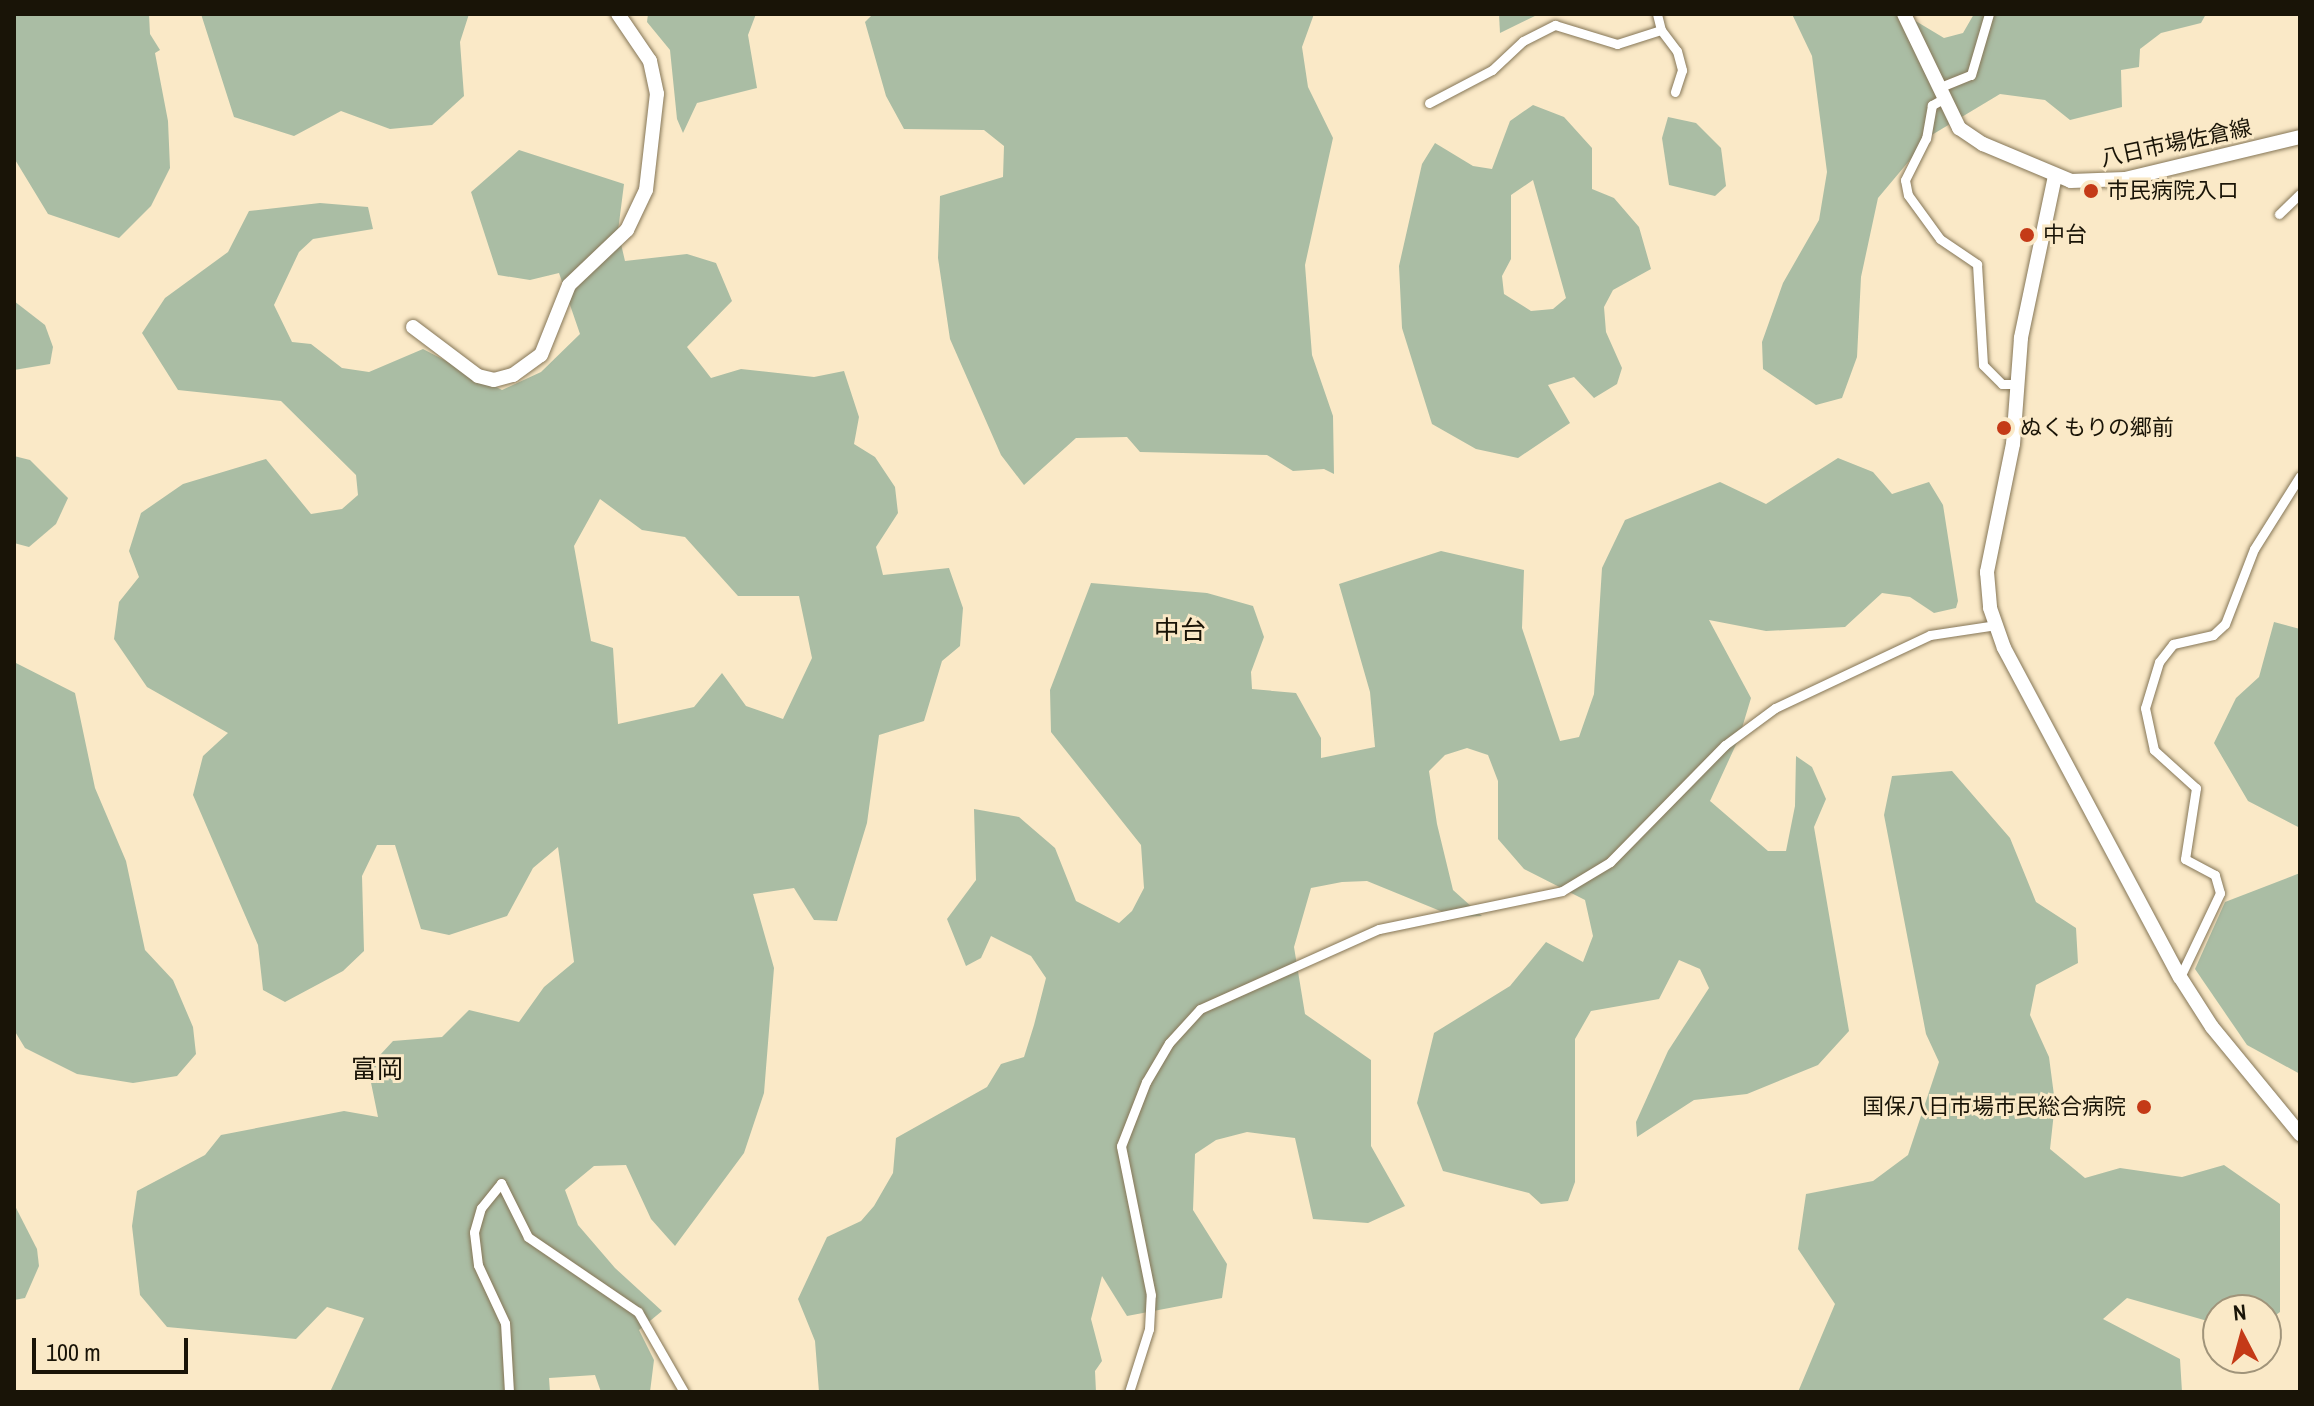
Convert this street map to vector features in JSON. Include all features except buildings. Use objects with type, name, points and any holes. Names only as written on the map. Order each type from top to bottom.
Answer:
[{"type":"street","points":[[413,327],[478,376],[494,380],[513,375],[541,355],[569,285],[627,230],[646,190],[657,94],[650,61],[618,14]]},
{"type":"street","points":[[1657,14],[1661,30],[1677,51],[1682,70],[1675,92]]},
{"type":"street","name":"八日市場佐倉線","points":[[1904,14],[1941,94],[1969,136],[2055,176],[2109,182],[2300,137]]},
{"type":"street","points":[[1989,14],[1971,75],[1941,94],[1932,105],[1926,138],[1905,180],[1908,195],[1940,239],[1977,264],[1983,365],[2002,384],[2017,384]]},
{"type":"street","points":[[1429,103],[1492,70],[1523,41],[1555,25],[1617,44],[1661,30]]},
{"type":"street","points":[[2055,176],[2031,276],[2017,384],[2013,444],[1987,572],[1996,625],[2180,977],[2212,1027],[2300,1134]]},
{"type":"street","points":[[2279,214],[2300,194]]},
{"type":"street","points":[[2180,977],[2220,893],[2215,875],[2185,859],[2196,788],[2154,750],[2145,708],[2159,662],[2173,644],[2213,635],[2225,624],[2261,535],[2300,476]]},
{"type":"street","points":[[1129,1392],[1149,1329],[1151,1295],[1121,1146],[1146,1082],[1169,1043],[1200,1009],[1379,929],[1562,891],[1610,862],[1725,745],[1775,708],[1828,680],[1912,649],[1930,635],[1996,625]]},
{"type":"street","points":[[509,1392],[505,1323],[478,1265],[474,1232],[481,1208],[501,1183],[507,1186],[528,1237],[638,1312],[684,1392]]},
{"type":"green space","points":[[14,14],[149,14],[150,34],[160,50],[155,53],[168,121],[170,168],[151,206],[119,238],[48,214],[14,158]]},
{"type":"green space","points":[[201,14],[469,14],[460,42],[464,96],[432,125],[390,129],[341,111],[294,136],[234,117]]},
{"type":"green space","points":[[648,14],[756,14],[748,35],[757,88],[697,103],[683,133],[677,119],[670,50],[647,22]]},
{"type":"green space","points":[[873,14],[1314,14],[1302,47],[1308,87],[1333,138],[1305,265],[1312,355],[1333,416],[1334,474],[1324,469],[1293,471],[1267,455],[1140,452],[1127,437],[1076,438],[1024,485],[1001,455],[950,339],[938,258],[940,196],[1003,177],[1004,146],[984,130],[904,129],[886,96],[865,22]]},
{"type":"green space","points":[[1499,14],[1539,14],[1500,33]]},
{"type":"green space","points":[[1792,14],[1904,14],[1944,38],[1963,33],[1974,14],[2206,14],[2201,23],[2161,33],[2140,49],[2139,67],[2121,70],[2122,107],[2070,120],[2045,100],[2000,94],[1930,136],[1878,198],[1861,277],[1857,357],[1842,398],[1816,405],[1763,369],[1762,342],[1783,283],[1819,220],[1827,172],[1812,56]]},
{"type":"green space","points":[[1533,105],[1564,117],[1592,148],[1592,189],[1614,198],[1639,227],[1651,269],[1613,290],[1604,307],[1606,332],[1622,368],[1617,384],[1594,398],[1574,377],[1548,385],[1570,423],[1518,458],[1476,449],[1432,424],[1402,328],[1399,266],[1422,164],[1435,143],[1473,166],[1492,169],[1510,121]],"holes":[[[1533,180],[1566,298],[1553,309],[1531,311],[1504,294],[1502,276],[1511,259],[1511,195]]]},
{"type":"green space","points":[[1668,117],[1696,123],[1721,148],[1726,186],[1715,196],[1669,185],[1662,138]]},
{"type":"green space","points":[[519,150],[624,184],[618,231],[625,261],[687,254],[716,263],[732,301],[687,347],[711,378],[741,369],[814,377],[844,371],[859,417],[854,444],[875,457],[895,487],[898,513],[876,547],[883,575],[949,568],[963,608],[960,646],[942,661],[924,721],[879,735],[867,823],[837,921],[814,920],[794,888],[753,894],[774,968],[764,1093],[744,1153],[675,1246],[651,1219],[626,1165],[594,1166],[565,1190],[578,1225],[615,1268],[662,1311],[639,1330],[654,1360],[650,1392],[601,1392],[595,1375],[549,1378],[550,1392],[330,1392],[364,1318],[327,1307],[296,1339],[167,1327],[140,1295],[132,1226],[137,1191],[205,1155],[221,1135],[344,1111],[378,1117],[368,1068],[393,1041],[442,1037],[469,1010],[519,1022],[544,987],[574,962],[558,847],[533,868],[507,916],[449,935],[421,929],[395,845],[377,845],[362,876],[364,951],[343,971],[285,1002],[263,990],[258,945],[193,795],[203,756],[228,733],[147,687],[114,639],[119,602],[139,577],[129,551],[141,513],[183,484],[266,459],[311,514],[342,509],[358,495],[356,475],[281,401],[178,390],[142,333],[165,298],[228,252],[249,211],[320,203],[368,207],[373,229],[313,239],[299,252],[274,305],[292,342],[311,344],[342,368],[369,372],[423,349],[502,390],[541,372],[580,334],[559,273],[530,280],[498,275],[471,192]],"holes":[[[600,499],[642,530],[685,537],[738,596],[799,596],[812,658],[783,719],[746,706],[722,673],[694,707],[618,724],[613,648],[591,641],[574,546]]]},
{"type":"green space","points":[[14,301],[45,325],[53,347],[50,364],[14,370]]},
{"type":"green space","points":[[14,456],[30,460],[68,498],[56,524],[29,547],[14,543]]},
{"type":"green space","points":[[1838,458],[1873,472],[1892,494],[1929,482],[1943,505],[1958,601],[1956,608],[1934,613],[1910,597],[1882,593],[1845,627],[1766,631],[1709,620],[1751,698],[1739,738],[1710,801],[1768,851],[1786,851],[1795,806],[1796,756],[1812,767],[1826,799],[1814,827],[1849,1031],[1818,1065],[1747,1094],[1694,1100],[1637,1137],[1636,1122],[1668,1051],[1709,988],[1700,969],[1679,960],[1659,999],[1591,1011],[1575,1039],[1575,1182],[1568,1201],[1541,1204],[1529,1193],[1443,1171],[1417,1103],[1434,1033],[1510,986],[1546,942],[1583,962],[1593,936],[1585,900],[1524,869],[1498,839],[1498,781],[1488,755],[1467,748],[1445,755],[1429,771],[1437,824],[1453,890],[1482,916],[1455,917],[1367,881],[1342,882],[1311,888],[1294,947],[1305,1014],[1371,1060],[1371,1146],[1405,1206],[1368,1223],[1313,1219],[1295,1138],[1247,1132],[1216,1140],[1195,1154],[1193,1210],[1227,1264],[1222,1298],[1127,1316],[1102,1276],[1091,1319],[1102,1361],[1095,1371],[1096,1392],[819,1392],[815,1341],[798,1299],[827,1237],[861,1221],[874,1206],[893,1173],[896,1138],[987,1087],[1001,1064],[1024,1057],[1034,1025],[1046,978],[1031,956],[991,936],[981,958],[966,966],[947,919],[976,880],[974,809],[1019,817],[1055,848],[1076,901],[1119,923],[1132,911],[1144,888],[1141,845],[1051,732],[1050,690],[1091,583],[1207,593],[1253,606],[1264,637],[1251,672],[1252,689],[1296,693],[1321,738],[1321,758],[1375,747],[1370,692],[1339,584],[1441,551],[1524,570],[1522,628],[1560,741],[1579,737],[1594,694],[1602,568],[1625,520],[1720,482],[1766,504]]},
{"type":"green space","points":[[2274,622],[2300,629],[2300,828],[2248,801],[2214,743],[2236,698],[2259,677]]},
{"type":"green space","points":[[14,662],[75,693],[95,788],[126,861],[145,950],[173,980],[193,1027],[196,1054],[177,1076],[133,1083],[77,1074],[25,1048],[14,1030]]},
{"type":"green space","points":[[1952,771],[2010,838],[2036,902],[2076,928],[2078,963],[2036,985],[2030,1015],[2049,1057],[2055,1103],[2050,1149],[2085,1178],[2120,1168],[2182,1177],[2224,1165],[2280,1204],[2280,1294],[2202,1294],[2202,1319],[2127,1298],[2103,1319],[2180,1359],[2182,1392],[1798,1392],[1835,1304],[1798,1249],[1806,1194],[1873,1181],[1908,1155],[1939,1062],[1926,1034],[1884,815],[1892,776]]},
{"type":"green space","points":[[2300,873],[2300,1074],[2247,1045],[2195,969],[2225,902]]},
{"type":"green space","points":[[14,1204],[37,1249],[39,1266],[25,1298],[14,1300]]},
{"type":"place","name":"市民病院入ロ","points":[[2091,191]]},
{"type":"place","name":"中台","points":[[2027,235]]},
{"type":"place","name":"ぬくもりの郷前","points":[[2004,428]]},
{"type":"place","name":"国保八日市場市民総合病院","points":[[2144,1107]]},
{"type":"district","name":"中台","points":[[1180,630]]},
{"type":"district","name":"富岡","points":[[377,1069]]}]
